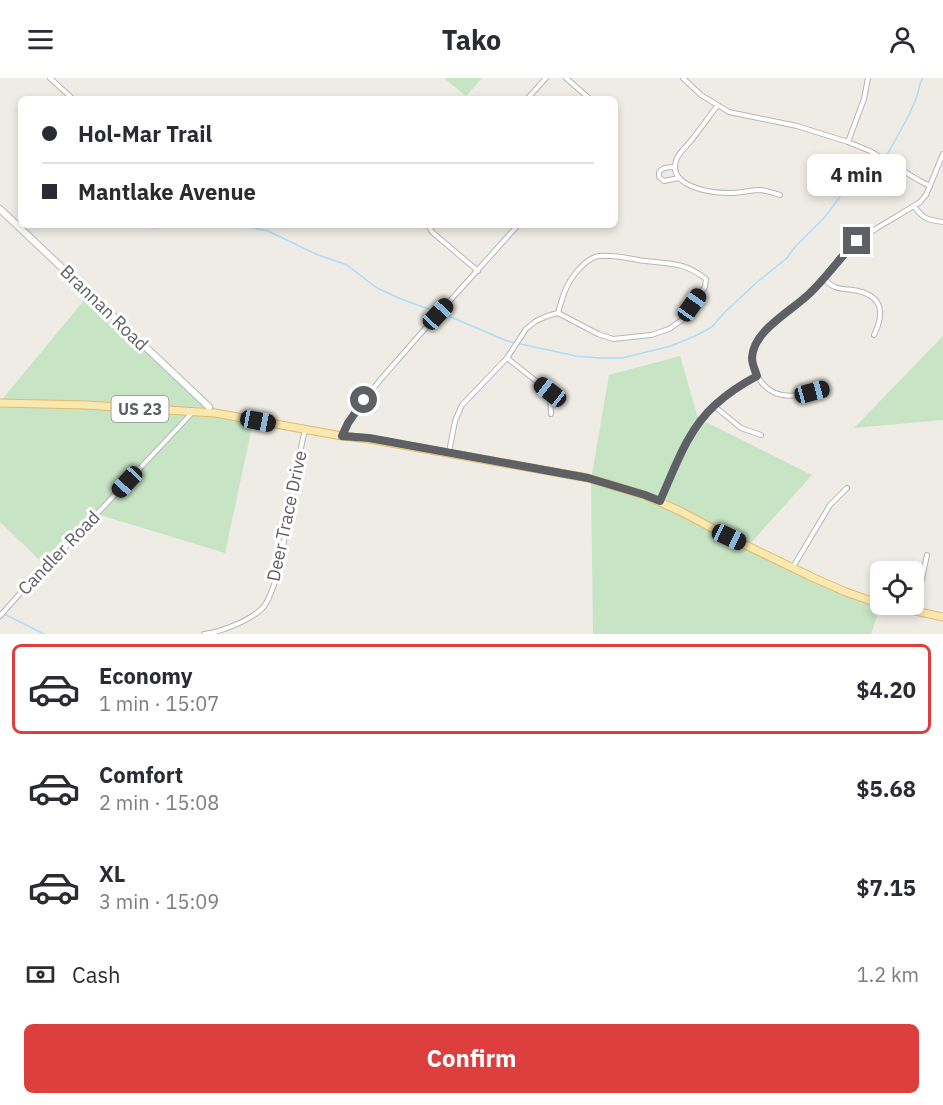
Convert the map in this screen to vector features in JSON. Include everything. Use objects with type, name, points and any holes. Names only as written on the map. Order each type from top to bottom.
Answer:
[{"type":"main road","name":"US 23","points":[[0,403],[86,405],[215,413],[305,430],[369,438],[588,478],[660,501],[729,537],[846,592],[870,600]]},
{"type":"main road","name":"US 23","points":[[924,613],[943,617]]},
{"type":"street","points":[[50,78],[70,96]]},
{"type":"street","points":[[530,96],[546,78]]},
{"type":"street","points":[[566,78],[587,96]]},
{"type":"street","points":[[683,78],[701,95],[729,112],[797,126],[848,141],[870,151],[930,186]]},
{"type":"street","points":[[848,141],[864,99],[868,78]]},
{"type":"street","points":[[717,106],[680,153],[675,167],[679,178],[695,188],[726,193],[763,190],[780,195]]},
{"type":"street","points":[[826,388],[798,396],[786,396],[772,392],[757,376],[752,359],[759,339],[768,327],[812,292],[857,241],[923,199],[943,154]]},
{"type":"street","points":[[675,167],[662,169],[659,177],[664,181],[679,178]]},
{"type":"street","points":[[914,206],[928,220],[943,222]]},
{"type":"street","name":"Brannan Road","points":[[0,210],[18,227]]},
{"type":"street","name":"Brannan Road","points":[[19,228],[209,407]]},
{"type":"street","points":[[430,228],[478,271]]},
{"type":"street","points":[[342,436],[348,423],[370,393],[424,328],[515,228]]},
{"type":"street","points":[[449,453],[455,421],[462,405],[507,358],[526,329],[536,321],[558,313],[598,334],[614,339],[651,334],[669,329],[682,320],[705,287],[706,279],[696,271],[684,266],[612,255],[597,256],[588,260],[576,273],[566,289],[558,313]]},
{"type":"street","points":[[823,278],[837,288],[866,293],[876,300],[881,311],[881,318],[874,335]]},
{"type":"street","points":[[507,358],[550,392],[551,414]]},
{"type":"street","points":[[660,501],[694,430],[714,406],[739,386],[757,376]]},
{"type":"street","points":[[714,406],[741,428],[761,435]]},
{"type":"street","points":[[209,407],[215,413]]},
{"type":"street","name":"Candler Road","points":[[0,616],[193,412]]},
{"type":"street","name":"Deer Trace Drive","points":[[204,634],[212,633],[254,615],[263,607],[270,595],[281,556],[305,430]]},
{"type":"street","points":[[793,567],[830,506],[847,488]]},
{"type":"street","points":[[924,569],[927,555]]},
{"type":"green space","points":[[444,78],[482,78],[466,96]]},
{"type":"green space","points":[[91,292],[222,415],[253,422],[225,553],[100,515],[46,566],[0,522],[0,402]]},
{"type":"green space","points":[[943,336],[943,420],[854,428]]},
{"type":"green space","points":[[680,356],[698,418],[812,475],[748,546],[870,600],[870,615],[878,615],[871,634],[593,634],[591,480],[609,375]]},
{"type":"waterway","points":[[884,157],[907,118],[923,78]]},
{"type":"waterway","points":[[254,228],[268,231],[318,255],[347,265],[377,288],[401,299],[507,341],[576,356],[622,358],[671,346],[712,327],[756,283],[787,258],[825,217],[842,194],[880,160]]},
{"type":"waterway","points":[[0,612],[44,634]]},
{"type":"route","points":[[364,400],[342,436],[369,438],[588,478],[660,501],[682,451],[706,414],[739,386],[757,376],[752,359],[753,351],[768,327],[812,292],[857,241]]}]
